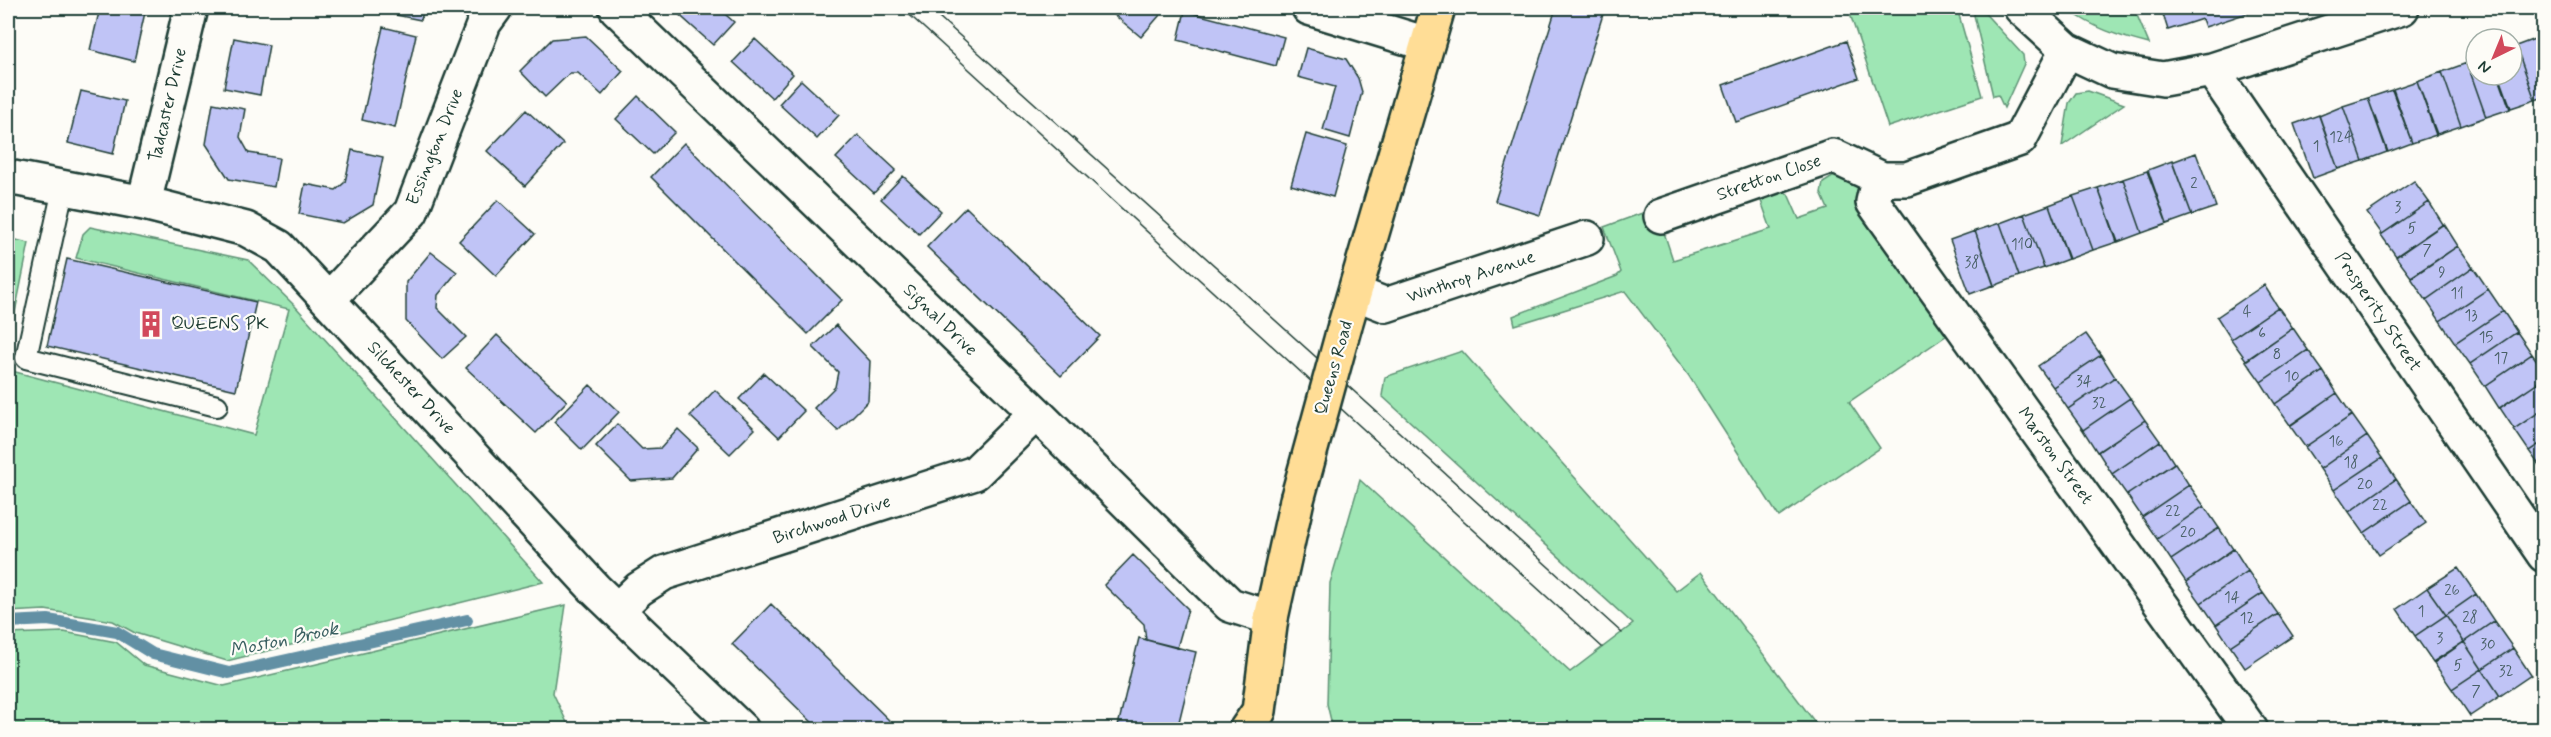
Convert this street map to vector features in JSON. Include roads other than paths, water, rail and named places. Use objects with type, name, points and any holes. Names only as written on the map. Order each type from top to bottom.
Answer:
[{"type":"highway","name":"Queens Road","points":[[1258,723],[1271,618],[1297,500],[1354,293],[1438,8]]},
{"type":"street","name":"Tadcaster Drive","points":[[144,203],[191,8]]},
{"type":"street","name":"Essington Drive","points":[[329,299],[411,212],[484,23],[495,8]]},
{"type":"street","name":"Signal Drive","points":[[616,8],[1036,413],[1230,605],[1271,618]]},
{"type":"street","points":[[1309,8],[1427,44]]},
{"type":"street","points":[[2021,8],[2067,50],[2112,71],[2163,79],[2212,70],[2402,8]]},
{"type":"street","name":"Stretton Close","points":[[1661,216],[1833,156],[1882,179],[1907,179],[2020,139],[2067,50]]},
{"type":"street","name":"Prosperity Street","points":[[2212,70],[2544,555]]},
{"type":"street","name":"Silchester Drive","points":[[8,177],[144,203],[246,229],[279,247],[617,610],[742,729]]},
{"type":"street","name":"Marston Street","points":[[1882,179],[1876,189],[1873,202],[2251,729]]},
{"type":"street","name":"Winthrop Avenue","points":[[1354,293],[1386,305],[1587,238]]},
{"type":"street","name":"Birchwood Drive","points":[[617,610],[639,589],[664,573],[975,473],[1036,413]]},
{"type":"lane","points":[[63,189],[26,358],[217,406]]},
{"type":"waterway","name":"Moston Brook","points":[[8,622],[48,620],[117,632],[153,654],[229,673],[467,620]]},
{"type":"tram line","points":[[902,8],[1602,647]]},
{"type":"tram line","points":[[929,8],[1622,633]]},
{"type":"place","name":"QUEENS PK","points":[[151,324]]}]
